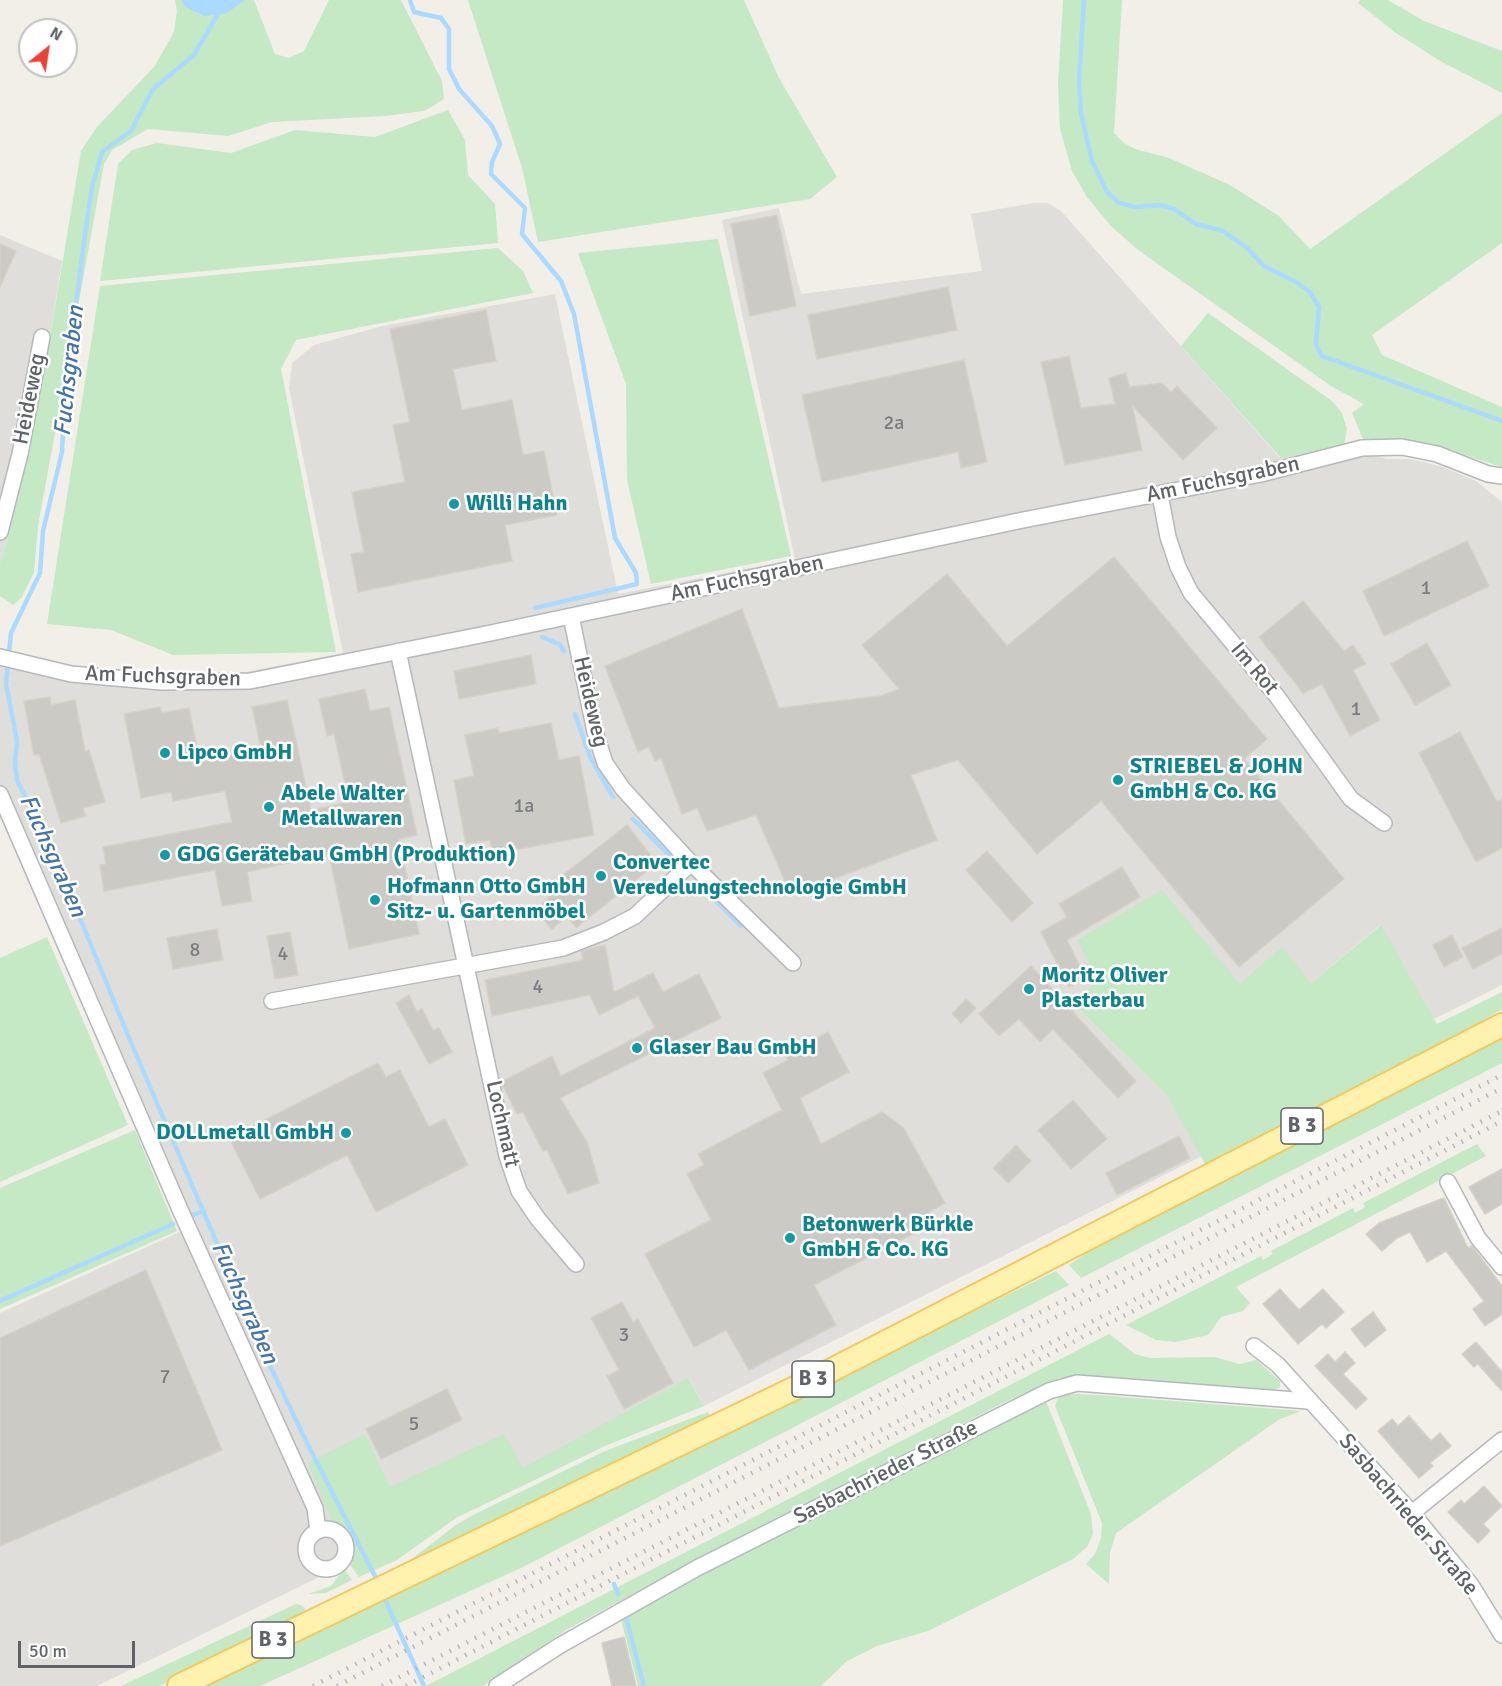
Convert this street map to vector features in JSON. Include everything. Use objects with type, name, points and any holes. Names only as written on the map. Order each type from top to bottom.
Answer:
[{"type":"main road","name":"B 3","points":[[179,1686],[822,1375],[1502,1024]]},
{"type":"street","name":"Heideweg","points":[[0,532],[20,454],[42,337]]},
{"type":"street","name":"Am Fuchsgraben","points":[[0,657],[71,674],[161,682],[250,681],[571,616],[1023,520],[1261,474],[1362,448],[1402,447],[1437,454],[1495,475],[1502,485]]},
{"type":"street","name":"Im Rot","points":[[1160,495],[1168,537],[1178,567],[1191,592],[1276,695],[1351,799],[1384,823]]},
{"type":"street","name":"Heideweg","points":[[571,616],[595,732],[605,763],[623,789],[692,863],[793,963]]},
{"type":"street","name":"Lochmatt","points":[[398,651],[507,1156],[519,1191],[538,1219],[576,1264]]},
{"type":"street","points":[[0,794],[182,1214],[315,1508],[318,1531]]},
{"type":"street","points":[[272,1001],[563,948],[604,932],[635,916],[692,863]]},
{"type":"street","points":[[1448,1182],[1478,1238],[1502,1267]]},
{"type":"street","name":"Sasbachrieder Straße","points":[[1254,1346],[1278,1365],[1308,1401],[1412,1513],[1471,1585],[1502,1635]]},
{"type":"street","name":"Sasbachrieder Straße","points":[[497,1686],[559,1646],[697,1568],[1050,1391],[1077,1383],[1308,1401]]},
{"type":"street","points":[[1412,1513],[1502,1440]]},
{"type":"shaded area","points":[[1033,203],[1048,203],[1061,211],[1280,458],[1344,445],[1387,459],[1410,459],[1440,466],[1476,481],[1502,502],[1502,985],[1434,1019],[1380,925],[1311,983],[1240,985],[1162,891],[1098,980],[1073,1003],[1168,1097],[1202,1156],[704,1406],[689,1379],[368,1553],[97,1686],[0,1686],[0,1313],[180,1232],[0,815],[0,649],[70,667],[164,676],[246,672],[343,653],[289,388],[292,363],[314,345],[382,326],[555,294],[618,594],[795,559],[722,220],[779,208],[801,294],[982,271],[971,214]]},
{"type":"shaded area","points":[[0,235],[62,261],[45,368],[8,538],[0,563]]},
{"type":"green space","points":[[175,0],[254,0],[275,54],[289,58],[304,51],[329,0],[401,0],[442,81],[444,99],[424,111],[385,116],[272,122],[228,136],[148,129],[112,150],[104,164],[38,526],[34,572],[22,597],[13,605],[0,596],[0,563],[8,538],[45,368],[81,151],[97,127],[154,67],[174,32],[177,11]]},
{"type":"green space","points":[[468,0],[744,0],[779,78],[837,177],[810,199],[538,242],[522,168]]},
{"type":"green space","points":[[1063,0],[1122,0],[1114,133],[1124,143],[1135,149],[1169,158],[1230,185],[1279,216],[1310,249],[1502,113],[1502,243],[1372,335],[1382,355],[1502,407],[1502,467],[1435,445],[1363,439],[1352,413],[1364,404],[1331,386],[1138,250],[1110,225],[1087,197],[1072,171],[1060,129],[1058,84]]},
{"type":"green space","points":[[1360,0],[1388,0],[1424,21],[1502,51],[1502,93],[1442,62],[1396,33],[1358,3]]},
{"type":"green space","points":[[448,110],[465,140],[468,175],[495,204],[498,243],[100,281],[118,164],[132,150],[157,143],[231,153],[295,130],[375,137]]},
{"type":"green space","points":[[718,239],[791,556],[651,584],[627,480],[626,384],[578,253]]},
{"type":"green space","points":[[498,248],[523,271],[533,293],[296,340],[281,369],[336,652],[173,655],[111,630],[47,624],[100,286]]},
{"type":"green space","points":[[1208,313],[1332,401],[1342,413],[1347,429],[1344,445],[1281,458],[1181,346]]},
{"type":"green space","points":[[1162,890],[1240,984],[1282,947],[1311,983],[1381,925],[1437,1024],[1502,992],[1502,1009],[1439,1047],[1207,1167],[1168,1097],[1073,1003],[1098,980],[1077,940]]},
{"type":"green space","points":[[47,937],[128,1125],[0,1182],[0,958]]},
{"type":"green space","points":[[1502,1038],[1502,1063],[1081,1278],[1069,1265],[1100,1244]]},
{"type":"green space","points":[[135,1130],[177,1231],[0,1309],[0,1188]]},
{"type":"green space","points":[[1477,1144],[1486,1156],[1236,1287],[1250,1303],[1243,1311],[1221,1317],[1208,1335],[1176,1342],[1156,1340],[1126,1325],[1261,1256],[1263,1260],[1273,1254],[1271,1251],[1353,1208],[1355,1213],[1365,1207],[1363,1203]]},
{"type":"green space","points":[[1056,1271],[1069,1285],[521,1568],[260,1686],[205,1686]]},
{"type":"green space","points":[[1109,1334],[1135,1354],[1150,1358],[1214,1357],[1240,1364],[1256,1360],[1280,1381],[1280,1387],[1272,1391],[1060,1378],[1001,1404],[614,1604],[568,1629],[483,1686],[426,1686]]},
{"type":"green space","points":[[688,1378],[704,1406],[605,1446],[456,1518],[397,1560],[359,1577],[349,1563],[308,1463],[365,1434],[390,1487],[504,1434],[523,1468]]},
{"type":"green space","points":[[1077,1394],[1301,1411],[1280,1419],[1116,1533],[1110,1553],[1109,1584],[1086,1564],[1095,1554],[1101,1538],[1102,1523],[1055,1406],[1061,1396]]},
{"type":"green space","points":[[1044,1396],[1091,1514],[1093,1534],[1087,1547],[1073,1559],[928,1631],[877,1646],[847,1661],[821,1686],[638,1686],[620,1616]]},
{"type":"green space","points":[[708,1412],[710,1417],[411,1564],[409,1561],[456,1525],[477,1513],[605,1451]]},
{"type":"green space","points":[[344,1569],[352,1580],[326,1593],[308,1594],[331,1586]]},
{"type":"green space","points":[[296,1604],[303,1606],[307,1613],[159,1686],[121,1686]]},
{"type":"water","points":[[181,0],[245,0],[227,13],[204,16],[185,7]]},
{"type":"building","points":[[777,215],[796,306],[750,316],[731,224]]},
{"type":"building","points":[[0,244],[16,251],[0,287]]},
{"type":"building","points":[[948,287],[957,330],[817,359],[808,315]]},
{"type":"building","name":"Willi Hahn","points":[[486,310],[496,361],[453,369],[462,410],[512,400],[523,455],[544,451],[557,515],[505,525],[512,561],[358,592],[351,554],[364,552],[352,492],[405,482],[393,425],[410,422],[390,329]]},
{"type":"building","points":[[1069,356],[1081,408],[1115,404],[1109,378],[1126,373],[1129,387],[1162,383],[1171,392],[1177,386],[1217,428],[1183,460],[1132,405],[1142,450],[1065,465],[1041,362]]},
{"type":"building","points":[[964,360],[987,462],[961,468],[958,452],[822,482],[802,395]]},
{"type":"building","points":[[1467,541],[1489,586],[1384,636],[1363,591]]},
{"type":"building","name":"STRIEBEL & JOHN GmbH & Co. KG","points":[[1114,557],[1267,739],[1244,759],[1344,879],[1239,967],[1101,801],[1037,854],[958,760],[911,775],[937,840],[791,895],[756,815],[707,831],[697,808],[682,814],[661,758],[655,761],[649,747],[638,752],[605,666],[742,609],[779,708],[881,696],[899,689],[862,645],[947,574],[1007,646]]},
{"type":"building","points":[[1303,601],[1344,651],[1353,645],[1366,664],[1353,670],[1380,720],[1350,736],[1322,684],[1303,693],[1259,637]]},
{"type":"building","points":[[1427,643],[1451,685],[1415,705],[1391,664]]},
{"type":"building","points":[[531,655],[536,684],[459,699],[454,671]]},
{"type":"building","points":[[365,689],[370,711],[389,707],[417,835],[399,839],[419,934],[349,949],[329,854],[247,872],[252,901],[222,906],[215,870],[104,891],[100,865],[106,864],[103,847],[232,822],[225,791],[173,801],[171,792],[141,798],[124,714],[160,707],[162,713],[189,708],[200,762],[261,749],[252,707],[287,700],[311,810],[349,802],[334,734],[327,736],[319,699]]},
{"type":"building","points":[[50,697],[51,705],[75,700],[85,751],[89,750],[105,802],[83,808],[86,816],[61,823],[39,754],[34,755],[24,701]]},
{"type":"building","points":[[551,723],[559,760],[579,756],[594,835],[493,854],[490,840],[466,844],[454,780],[474,776],[465,735],[498,728],[499,733]]},
{"type":"building","points":[[1460,732],[1497,802],[1502,799],[1502,848],[1476,862],[1419,753]]},
{"type":"building","name":"Convertec Veredelungstechnologie GmbH","points":[[627,825],[657,863],[576,928],[567,916],[552,929],[535,910],[550,896],[545,889]]},
{"type":"building","points":[[987,851],[1033,903],[1012,922],[966,870]]},
{"type":"building","points":[[1122,867],[1140,897],[1067,940],[1086,979],[1069,987],[1041,932],[1067,917],[1059,904]]},
{"type":"building","points":[[1502,928],[1502,954],[1473,969],[1462,948]]},
{"type":"building","points":[[217,929],[223,960],[173,969],[167,938]]},
{"type":"building","points":[[290,932],[298,975],[275,979],[267,936]]},
{"type":"building","points":[[1452,935],[1463,957],[1444,967],[1433,945]]},
{"type":"building","points":[[605,945],[614,992],[653,973],[663,992],[699,974],[721,1018],[560,1098],[587,1142],[599,1183],[568,1194],[547,1150],[543,1151],[523,1112],[517,1114],[501,1082],[552,1056],[561,1076],[655,1028],[638,996],[599,1015],[590,995],[492,1016],[485,980],[583,960],[581,951]]},
{"type":"building","points":[[1031,966],[1136,1081],[1118,1098],[1053,1029],[1040,1042],[1019,1019],[999,1036],[979,1014]]},
{"type":"building","points":[[409,995],[417,1012],[422,1009],[433,1030],[439,1028],[452,1052],[429,1064],[396,1003]]},
{"type":"building","points":[[966,999],[976,1008],[961,1023],[952,1014]]},
{"type":"building","name":"Betonwerk Bürkle GmbH & Co. KG","points":[[828,1032],[849,1072],[800,1098],[821,1144],[882,1112],[903,1127],[945,1203],[929,1212],[934,1223],[814,1285],[836,1325],[749,1370],[726,1330],[694,1347],[645,1254],[711,1220],[687,1174],[704,1165],[698,1154],[782,1110],[763,1073],[788,1060],[785,1055]]},
{"type":"building","name":"DOLLmetall GmbH","points":[[378,1063],[386,1077],[400,1070],[429,1127],[445,1119],[468,1165],[376,1212],[347,1155],[260,1199],[229,1138]]},
{"type":"building","points":[[1073,1100],[1107,1139],[1071,1169],[1038,1130]]},
{"type":"building","points":[[1179,1136],[1190,1158],[1117,1195],[1106,1173]]},
{"type":"building","points":[[1016,1145],[1031,1161],[1008,1183],[993,1168]]},
{"type":"building","points":[[1502,1169],[1502,1204],[1485,1214],[1469,1187]]},
{"type":"building","points":[[1444,1198],[1468,1248],[1472,1246],[1502,1286],[1502,1314],[1485,1326],[1473,1309],[1484,1301],[1446,1251],[1427,1262],[1410,1232],[1397,1238],[1382,1251],[1366,1234],[1379,1223]]},
{"type":"building","points":[[146,1270],[222,1450],[0,1546],[0,1338]]},
{"type":"building","points":[[1280,1289],[1299,1310],[1323,1289],[1344,1312],[1326,1328],[1322,1324],[1298,1344],[1263,1304]]},
{"type":"building","points":[[622,1302],[633,1322],[638,1319],[673,1383],[624,1409],[607,1376],[619,1370],[591,1318]]},
{"type":"building","points":[[1373,1312],[1386,1330],[1365,1347],[1351,1329]]},
{"type":"building","points":[[1476,1342],[1502,1372],[1502,1391],[1478,1364],[1474,1367],[1462,1354]]},
{"type":"building","points":[[1345,1352],[1355,1363],[1343,1374],[1367,1399],[1356,1409],[1315,1366],[1328,1354],[1335,1362]]},
{"type":"building","points":[[447,1389],[462,1420],[381,1459],[366,1429]]},
{"type":"building","points":[[1409,1416],[1431,1441],[1440,1433],[1451,1446],[1430,1463],[1433,1466],[1419,1478],[1378,1431],[1392,1419],[1398,1426]]},
{"type":"building","points":[[1484,1486],[1502,1506],[1483,1524],[1490,1531],[1478,1543],[1448,1512],[1461,1500],[1464,1504]]},
{"type":"building","points":[[624,1637],[636,1686],[612,1686],[602,1643]]},
{"type":"waterway","name":"Fuchsgraben","points":[[223,0],[218,14],[194,55],[153,89],[131,131],[102,152],[92,187],[85,234],[65,390],[62,452],[43,531],[40,573],[11,633],[6,684],[17,741],[15,763],[17,780],[57,862],[127,1033],[263,1351],[378,1582]]},
{"type":"waterway","points":[[410,0],[414,12],[441,18],[449,29],[449,69],[459,89],[492,126],[500,144],[492,162],[491,174],[525,208],[522,234],[561,281],[574,314],[615,538],[636,573],[637,584],[535,608]]},
{"type":"waterway","points":[[1084,0],[1079,82],[1081,113],[1092,161],[1107,192],[1119,203],[1135,207],[1160,205],[1174,209],[1196,224],[1223,231],[1247,248],[1264,266],[1296,282],[1310,292],[1319,307],[1316,344],[1322,356],[1502,421]]},
{"type":"waterway","points":[[542,637],[559,644],[564,651]]},
{"type":"waterway","points":[[575,714],[590,757],[613,797]]},
{"type":"waterway","points":[[633,819],[674,860]]},
{"type":"waterway","points":[[697,882],[741,926]]},
{"type":"waterway","points":[[193,1215],[204,1211]]},
{"type":"waterway","points":[[0,1301],[173,1224]]},
{"type":"waterway","points":[[614,1584],[618,1594]]},
{"type":"waterway","name":"Fuchsgraben","points":[[383,1595],[424,1686]]},
{"type":"waterway","points":[[625,1613],[644,1686]]},
{"type":"railway","points":[[313,1686],[1502,1075]]},
{"type":"railway","points":[[337,1686],[1502,1088]]},
{"type":"railway","points":[[382,1686],[1502,1111]]},
{"type":"railway","points":[[406,1686],[1502,1121]]},
{"type":"place","name":"Willi Hahn","points":[[454,504]]},
{"type":"place","name":"Lipco GmbH","points":[[165,753]]},
{"type":"place","name":"STRIEBEL & JOHN GmbH & Co. KG","points":[[1118,780]]},
{"type":"place","name":"Abele Walter Metallwaren","points":[[269,807]]},
{"type":"place","name":"GDG Gerätebau GmbH (Produktion)","points":[[165,855]]},
{"type":"place","name":"Convertec Veredelungstechnologie GmbH","points":[[601,876]]},
{"type":"place","name":"Hofmann Otto GmbH Sitz- u. Gartenmöbel","points":[[375,900]]},
{"type":"place","name":"Moritz Oliver Plasterbau","points":[[1029,989]]},
{"type":"place","name":"Glaser Bau GmbH","points":[[637,1048]]},
{"type":"place","name":"DOLLmetall GmbH","points":[[346,1133]]},
{"type":"place","name":"Betonwerk Bürkle GmbH & Co. KG","points":[[790,1238]]}]
